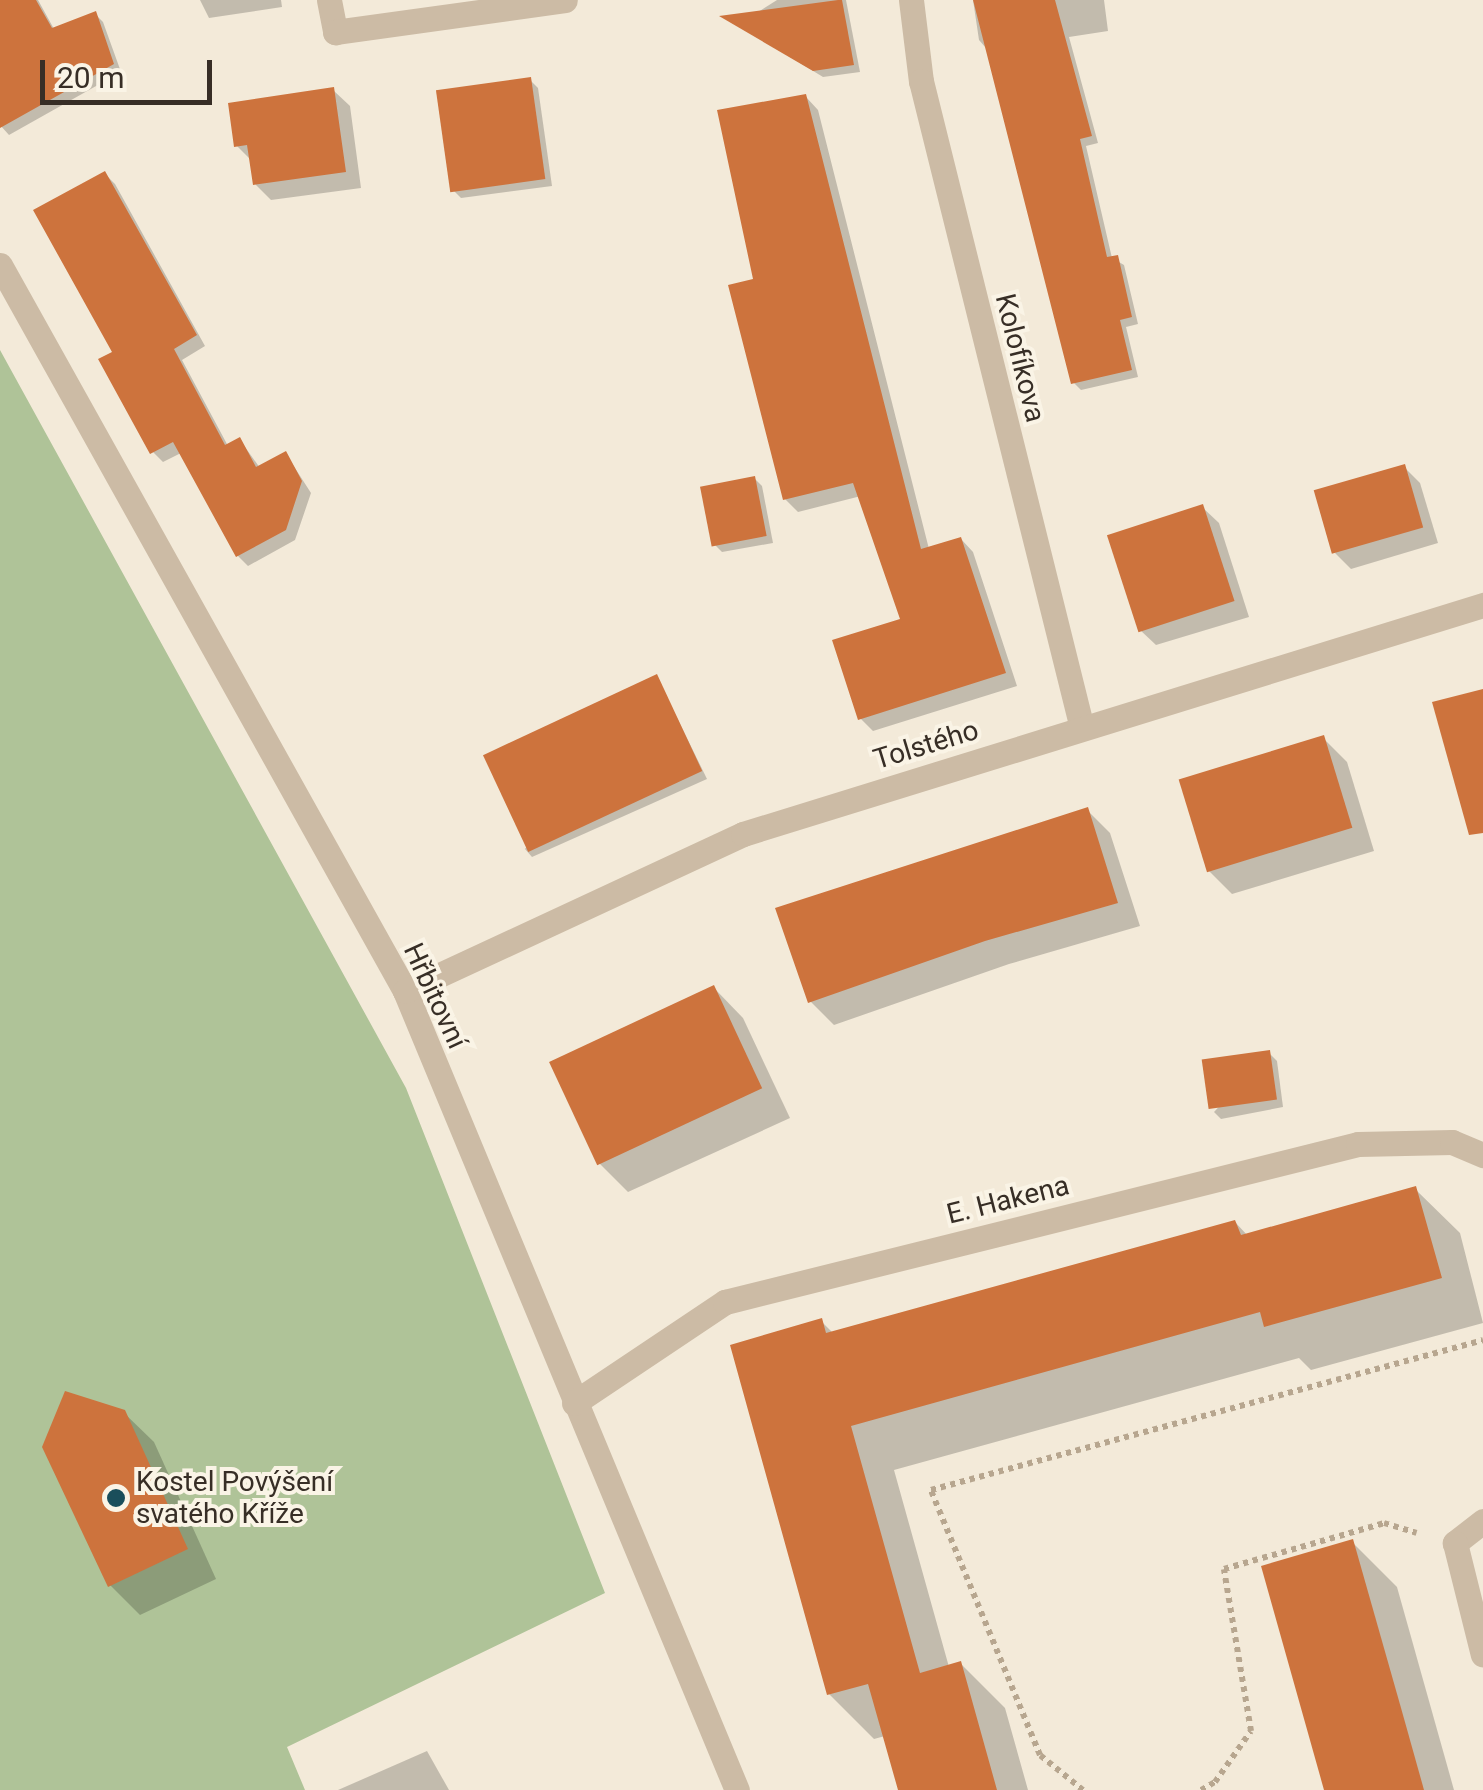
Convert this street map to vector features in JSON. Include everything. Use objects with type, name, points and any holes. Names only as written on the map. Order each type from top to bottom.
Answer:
[{"type":"street","points":[[330,0],[335,32],[565,0]]},
{"type":"street","name":"Kolofíkova","points":[[910,0],[920,81],[1082,728]]},
{"type":"street","name":"Hřbitovní","points":[[0,265],[404,991],[737,1790]]},
{"type":"street","name":"Tolstého","points":[[404,991],[743,834],[1483,605]]},
{"type":"street","name":"E. Hakena","points":[[574,1403],[725,1302],[1358,1144],[1452,1142],[1483,1155]]},
{"type":"street","points":[[1483,1520],[1455,1543],[1483,1654]]},
{"type":"path","points":[[1083,1790],[1040,1754],[931,1490],[1483,1340]]},
{"type":"path","points":[[1202,1790],[1216,1782],[1251,1731],[1224,1570],[1384,1524],[1455,1543]]},
{"type":"green space","points":[[0,350],[406,1088],[605,1593],[287,1747],[305,1790],[0,1790]]},
{"type":"building","points":[[0,0],[36,0],[52,28],[96,11],[114,64],[0,128]]},
{"type":"building","points":[[842,0],[854,65],[813,71],[719,16]]},
{"type":"building","points":[[973,0],[1055,0],[1092,136],[1080,139],[1107,257],[1118,255],[1132,317],[1120,320],[1132,370],[1071,384]]},
{"type":"building","points":[[531,77],[545,179],[450,192],[436,90]]},
{"type":"building","points":[[334,87],[346,172],[253,185],[247,145],[234,147],[228,103]]},
{"type":"building","points":[[806,94],[921,549],[961,537],[1006,673],[858,720],[832,640],[900,619],[853,483],[783,500],[728,285],[753,279],[717,110]]},
{"type":"building","points":[[105,171],[197,335],[174,349],[225,445],[240,437],[256,467],[286,451],[302,481],[286,530],[236,557],[173,442],[150,454],[98,359],[112,352],[33,210]]},
{"type":"building","points":[[1405,464],[1423,527],[1332,554],[1314,490]]},
{"type":"building","points":[[755,476],[767,536],[712,547],[700,487]]},
{"type":"building","points":[[1203,504],[1235,601],[1138,632],[1107,535]]},
{"type":"building","points":[[657,674],[702,771],[528,852],[483,755]]},
{"type":"building","points":[[1483,689],[1483,833],[1469,835],[1432,702]]},
{"type":"building","points":[[1324,735],[1352,828],[1207,872],[1179,779]]},
{"type":"building","points":[[1088,807],[1118,903],[985,941],[808,1003],[775,908]]},
{"type":"building","points":[[714,985],[762,1088],[597,1165],[549,1062]]},
{"type":"building","points":[[1270,1050],[1277,1100],[1209,1109],[1202,1060]]},
{"type":"building","points":[[1416,1186],[1442,1278],[1264,1327],[1260,1312],[851,1426],[920,1673],[961,1661],[997,1790],[898,1790],[868,1684],[827,1695],[730,1345],[822,1318],[826,1333],[1235,1220],[1241,1235]]},
{"type":"building","name":"Kostel Povýšení svatého Kříže","points":[[65,1391],[125,1410],[188,1549],[108,1587],[42,1447]]},
{"type":"building","points":[[1353,1539],[1424,1790],[1324,1790],[1261,1566]]},
{"type":"place","name":"Kostel Povýšení svatého Kříže","points":[[116,1498]]}]
